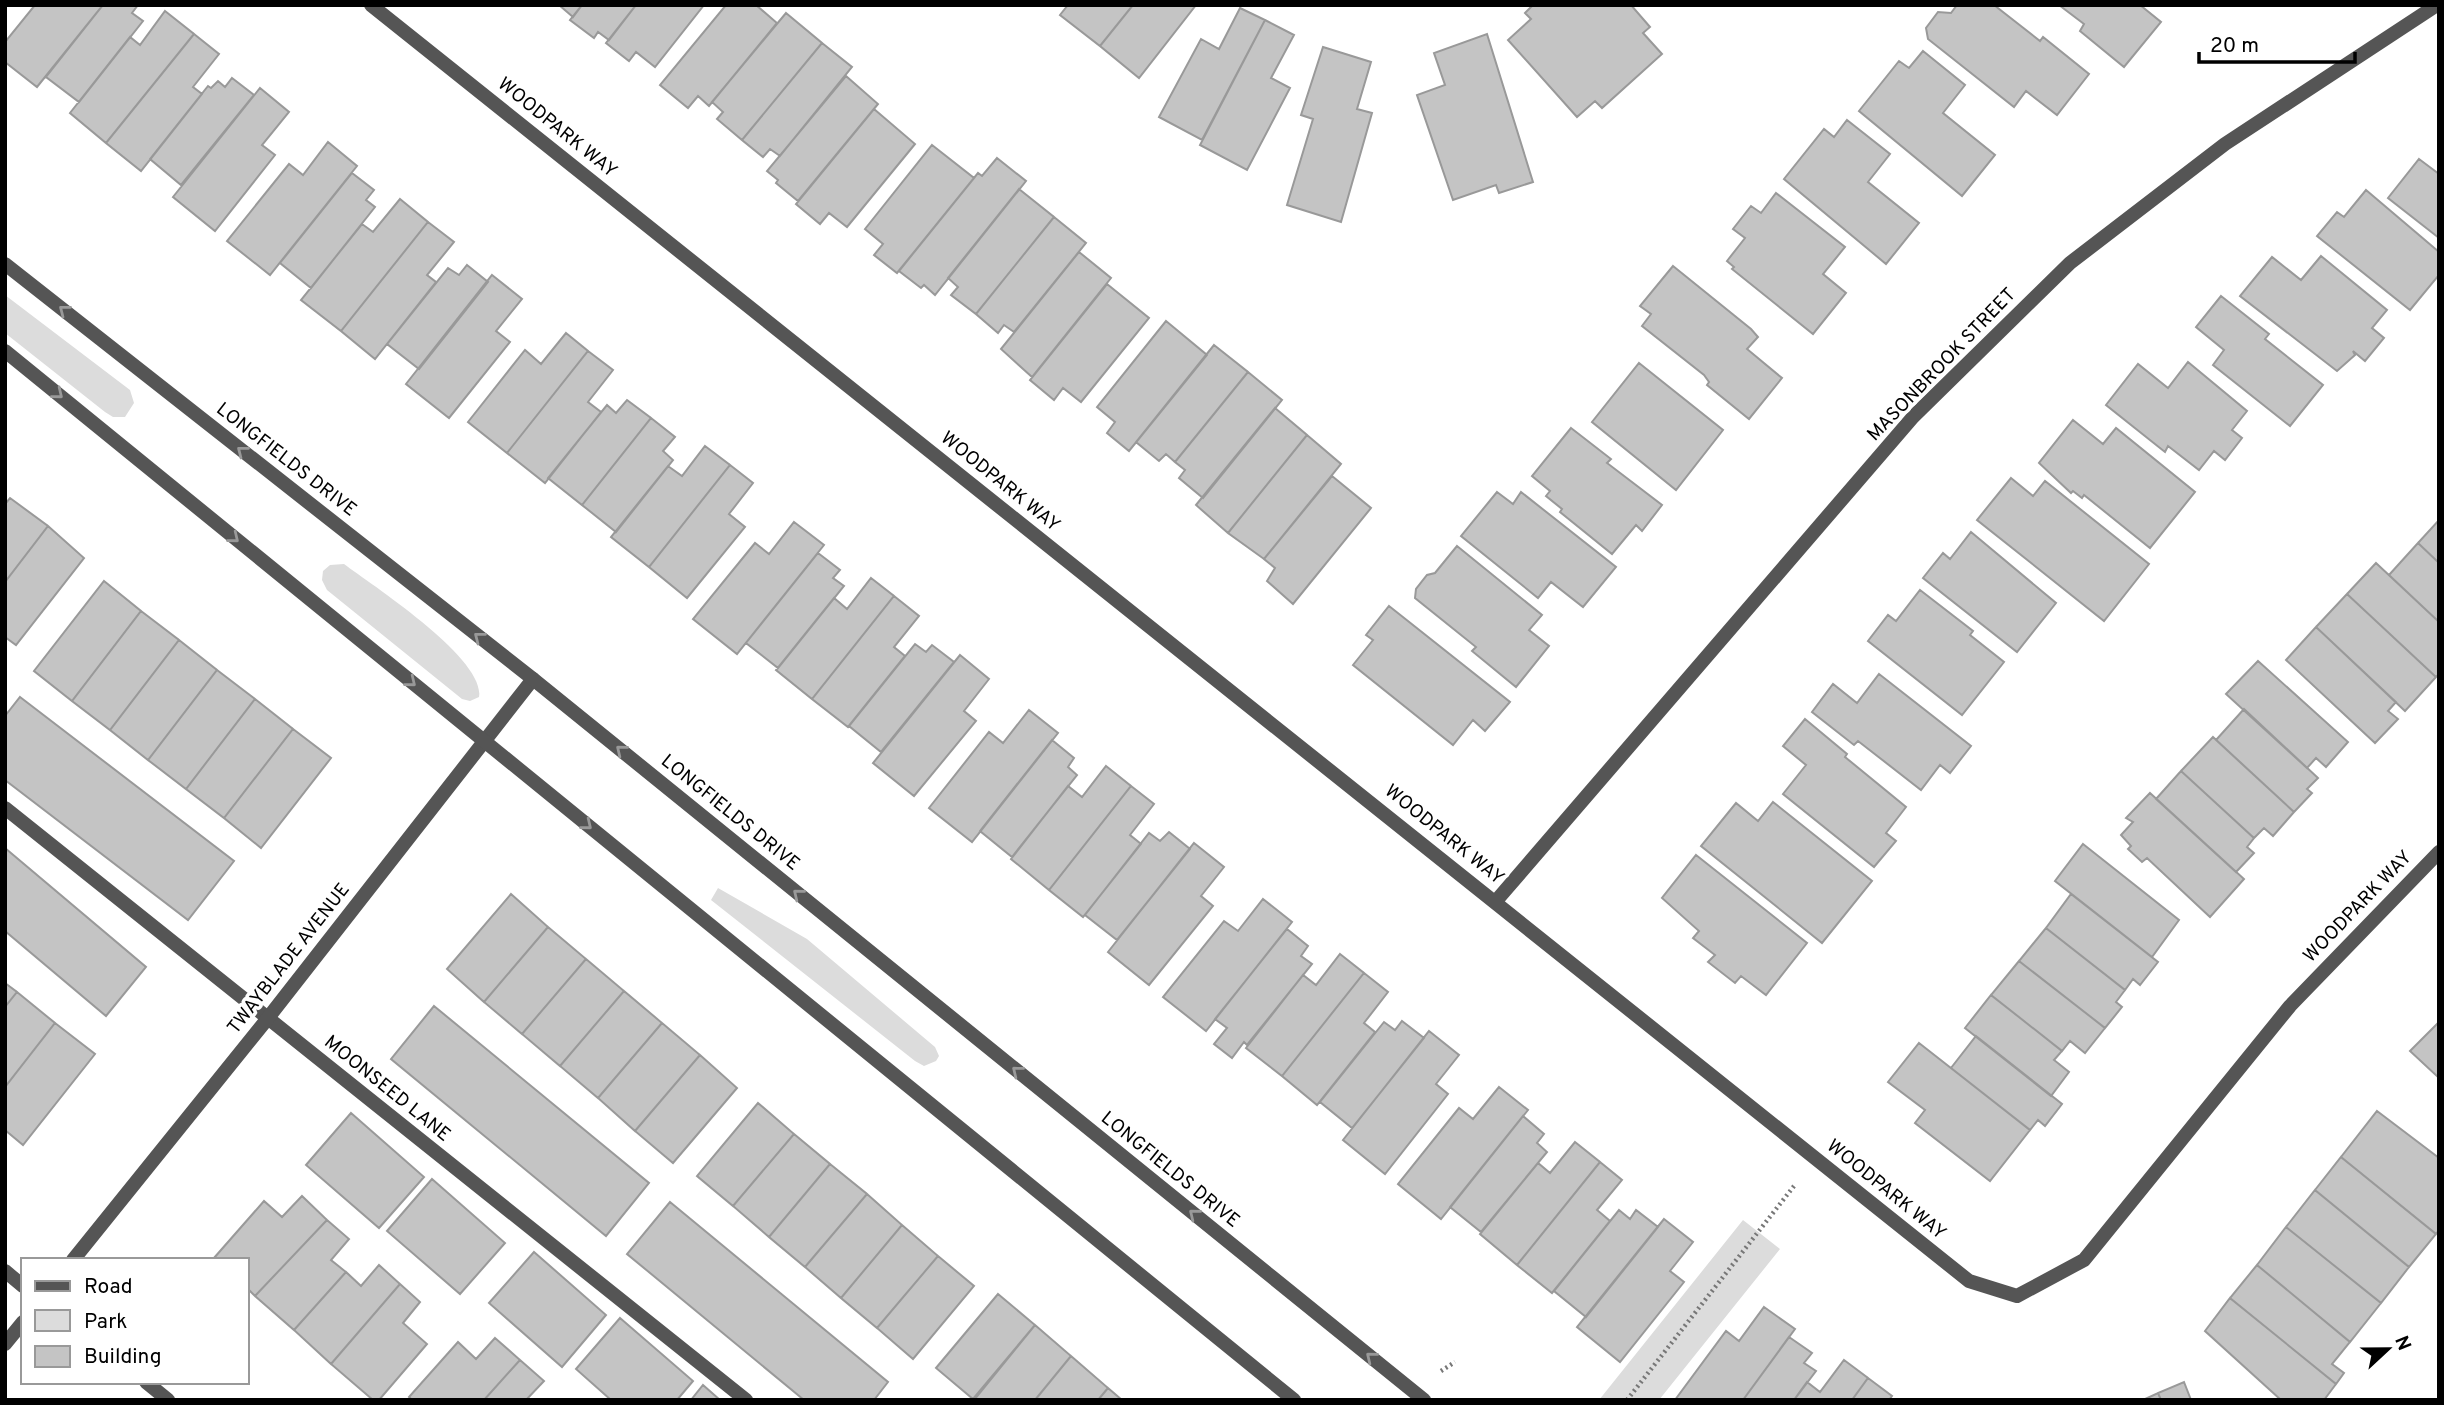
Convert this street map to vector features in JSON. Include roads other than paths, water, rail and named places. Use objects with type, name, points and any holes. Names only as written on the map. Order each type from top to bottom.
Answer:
[{"type":"street","name":"WOODPARK WAY","points":[[371,5],[1969,1281],[2017,1296],[2084,1260],[2290,1006],[2439,852]]},
{"type":"street","name":"MASONBROOK STREET","points":[[1496,901],[1913,418],[2070,264],[2225,144],[2437,5]]},
{"type":"street","name":"LONGFIELDS DRIVE","points":[[5,264],[533,679],[1424,1400]]},
{"type":"street","points":[[5,351],[1294,1400]]},
{"type":"street","name":"TWAYBLADE AVENUE","points":[[75,1258],[268,1018],[482,740],[533,679]]},
{"type":"street","name":"MOONSEED LANE","points":[[5,808],[746,1400]]},
{"type":"street","points":[[5,1271],[21,1284]]},
{"type":"street","points":[[5,1344],[21,1324]]},
{"type":"street","points":[[148,1384],[168,1400]]}]
